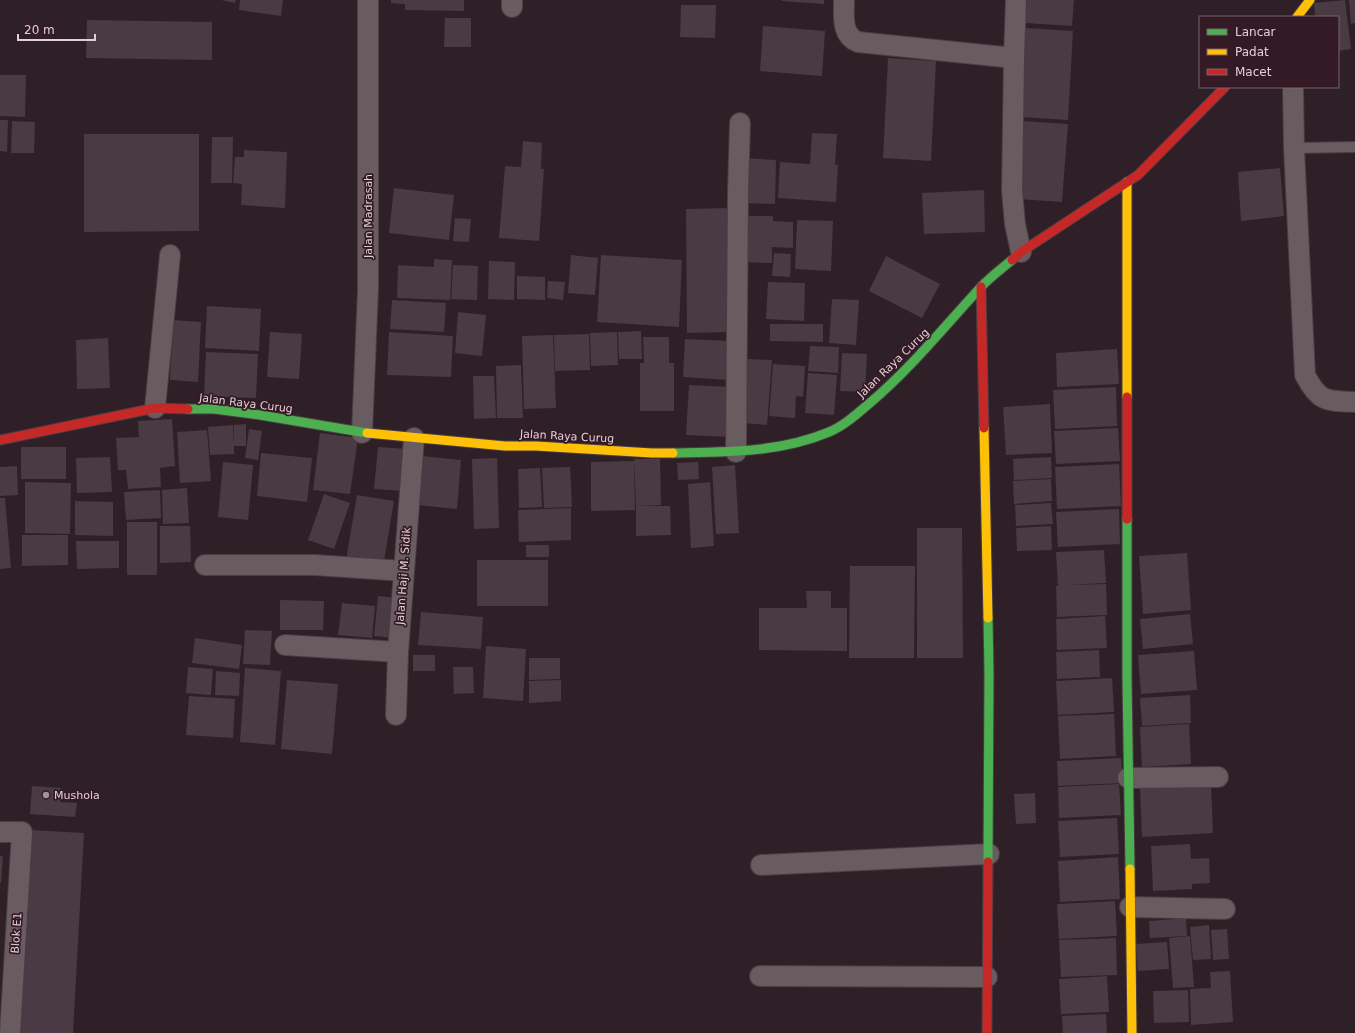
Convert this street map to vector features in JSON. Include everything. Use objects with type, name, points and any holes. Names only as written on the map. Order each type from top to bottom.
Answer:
[{"type":"street","name":"Jalan Madrasah","points":[[362,432],[368,290],[368,0]]},
{"type":"street","points":[[844,0],[844,25],[850,36],[858,42],[1014,58]]},
{"type":"street","points":[[1016,0],[1012,191],[1015,224],[1021,252]]},
{"type":"street","points":[[1298,16],[1310,0]]},
{"type":"street","name":"Jalan Raya Curug","points":[[0,440],[155,408],[214,409],[362,432],[505,446],[536,446],[652,453],[736,452],[794,444],[830,432],[852,418],[889,387],[935,339],[981,287],[1021,252],[1138,175],[1224,88]]},
{"type":"street","points":[[1293,88],[1294,148],[1305,375],[1312,388],[1319,396],[1329,400],[1355,402]]},
{"type":"street","points":[[736,452],[740,123]]},
{"type":"street","points":[[1128,182],[1127,678],[1132,1033]]},
{"type":"street","points":[[155,408],[170,255]]},
{"type":"street","points":[[981,287],[989,672],[987,1033]]},
{"type":"street","name":"Jalan Haji M. Sidik","points":[[396,715],[398,652],[414,438]]},
{"type":"street","points":[[205,565],[315,565],[404,571]]},
{"type":"street","points":[[285,645],[398,652]]},
{"type":"street","points":[[1128,778],[1218,777]]},
{"type":"street","name":"Blok E1","points":[[0,832],[22,832],[10,1033]]},
{"type":"street","points":[[761,865],[989,854]]},
{"type":"street","points":[[1130,907],[1225,909]]},
{"type":"street","points":[[760,976],[987,977]]},
{"type":"lane","points":[[1294,148],[1355,147]]},
{"type":"building","points":[[221,0],[236,0],[235,3]]},
{"type":"building","points":[[240,0],[283,0],[281,16],[239,10]]},
{"type":"building","points":[[391,0],[464,0],[464,11],[405,10],[405,4],[391,3]]},
{"type":"building","points":[[824,0],[824,4],[782,1]]},
{"type":"building","points":[[1027,0],[1074,0],[1072,26],[1025,23]]},
{"type":"building","points":[[1345,0],[1351,49],[1339,51],[1339,16],[1315,16],[1314,3]]},
{"type":"building","points":[[1349,0],[1355,0],[1355,23],[1351,24]]},
{"type":"building","points":[[681,5],[716,5],[715,38],[680,37]]},
{"type":"building","points":[[445,18],[471,18],[471,47],[444,47]]},
{"type":"building","points":[[87,20],[212,22],[212,60],[86,58]]},
{"type":"building","points":[[763,26],[825,31],[822,76],[760,71]]},
{"type":"building","points":[[1026,28],[1073,31],[1068,120],[1021,117]]},
{"type":"building","points":[[888,58],[936,61],[931,161],[883,158]]},
{"type":"building","points":[[0,75],[26,75],[25,117],[0,116]]},
{"type":"building","points":[[0,120],[8,120],[7,152],[0,151]]},
{"type":"building","points":[[12,121],[35,122],[34,153],[11,153]]},
{"type":"building","points":[[1023,121],[1068,124],[1062,202],[1018,199]]},
{"type":"building","points":[[812,133],[837,134],[835,165],[838,165],[836,202],[778,198],[780,162],[810,164]]},
{"type":"building","points":[[84,134],[199,134],[199,231],[84,232]]},
{"type":"building","points":[[212,137],[233,137],[232,183],[211,183]]},
{"type":"building","points":[[523,141],[542,143],[541,169],[544,169],[539,241],[499,238],[505,166],[521,167]]},
{"type":"building","points":[[244,150],[287,152],[285,208],[241,205],[242,184],[233,183],[235,157],[244,157]]},
{"type":"building","points":[[743,158],[776,160],[775,204],[741,203]]},
{"type":"building","points":[[1280,168],[1284,216],[1241,221],[1238,172]]},
{"type":"building","points":[[394,188],[454,195],[449,240],[389,233]]},
{"type":"building","points":[[984,190],[985,232],[924,234],[922,193]]},
{"type":"building","points":[[730,208],[732,332],[687,333],[686,209]]},
{"type":"building","points":[[743,216],[773,216],[773,221],[793,222],[793,248],[772,247],[772,263],[742,262]]},
{"type":"building","points":[[455,218],[471,219],[469,242],[453,241]]},
{"type":"building","points":[[797,220],[833,221],[831,271],[795,269]]},
{"type":"building","points":[[774,253],[791,254],[790,277],[772,276]]},
{"type":"building","points":[[571,255],[598,258],[595,295],[568,293]]},
{"type":"building","points":[[601,255],[682,260],[679,327],[597,322]]},
{"type":"building","points":[[886,256],[940,284],[922,318],[869,291]]},
{"type":"building","points":[[434,259],[452,260],[450,300],[397,298],[398,265],[434,267]]},
{"type":"building","points":[[489,261],[515,262],[514,300],[488,299]]},
{"type":"building","points":[[453,265],[478,266],[477,300],[451,299]]},
{"type":"building","points":[[517,276],[545,277],[545,300],[517,299]]},
{"type":"building","points":[[548,281],[565,282],[563,300],[547,298]]},
{"type":"building","points":[[768,282],[805,283],[804,321],[766,319]]},
{"type":"building","points":[[832,299],[859,300],[856,345],[829,343]]},
{"type":"building","points":[[392,300],[446,303],[444,332],[390,329]]},
{"type":"building","points":[[207,306],[261,309],[259,351],[205,348]]},
{"type":"building","points":[[458,312],[486,315],[482,356],[455,353]]},
{"type":"building","points":[[173,320],[201,322],[198,382],[170,380]]},
{"type":"building","points":[[770,324],[823,324],[823,342],[770,341]]},
{"type":"building","points":[[641,331],[642,359],[619,359],[618,332]]},
{"type":"building","points":[[270,332],[302,334],[299,379],[267,377]]},
{"type":"building","points":[[389,332],[453,336],[451,377],[387,375]]},
{"type":"building","points":[[617,332],[618,365],[591,366],[590,333]]},
{"type":"building","points":[[589,334],[590,370],[555,371],[554,335]]},
{"type":"building","points":[[553,335],[556,408],[524,409],[522,336]]},
{"type":"building","points":[[643,337],[669,337],[669,363],[674,363],[674,411],[640,411],[640,363],[644,363]]},
{"type":"building","points":[[108,338],[110,388],[77,389],[76,340]]},
{"type":"building","points":[[685,339],[730,341],[728,380],[683,377]]},
{"type":"building","points":[[810,346],[839,347],[838,373],[808,371]]},
{"type":"building","points":[[1117,349],[1119,384],[1057,387],[1056,353]]},
{"type":"building","points":[[206,352],[258,354],[256,398],[204,396]]},
{"type":"building","points":[[842,353],[867,354],[865,392],[840,391]]},
{"type":"building","points":[[747,359],[772,360],[767,425],[743,423]]},
{"type":"building","points":[[773,364],[805,366],[803,397],[796,396],[795,418],[769,416]]},
{"type":"building","points":[[521,365],[523,418],[497,418],[496,366]]},
{"type":"building","points":[[808,373],[837,375],[834,415],[805,413]]},
{"type":"building","points":[[473,376],[494,376],[496,418],[474,419]]},
{"type":"building","points":[[689,385],[733,387],[731,437],[686,435]]},
{"type":"building","points":[[1116,387],[1117,426],[1055,429],[1053,390]]},
{"type":"building","points":[[1050,404],[1052,453],[1006,455],[1003,407]]},
{"type":"building","points":[[172,419],[175,466],[160,468],[161,487],[128,489],[126,470],[118,470],[116,438],[139,437],[138,421]]},
{"type":"building","points":[[246,424],[246,446],[234,446],[234,454],[210,455],[208,427],[233,425],[234,443],[234,425]]},
{"type":"building","points":[[1118,428],[1120,461],[1056,464],[1054,431]]},
{"type":"building","points":[[249,429],[262,431],[258,460],[245,458]]},
{"type":"building","points":[[207,430],[211,481],[180,483],[177,432]]},
{"type":"building","points":[[320,433],[358,438],[350,494],[313,490]]},
{"type":"building","points":[[21,447],[66,447],[66,479],[21,479]]},
{"type":"building","points":[[378,447],[408,449],[405,491],[374,489]]},
{"type":"building","points":[[261,453],[312,458],[307,502],[257,496]]},
{"type":"building","points":[[422,456],[461,460],[457,509],[418,505]]},
{"type":"building","points":[[110,457],[112,492],[77,493],[76,458]]},
{"type":"building","points":[[1051,457],[1052,478],[1014,480],[1013,459]]},
{"type":"building","points":[[497,458],[499,528],[474,529],[472,459]]},
{"type":"building","points":[[634,459],[660,459],[661,505],[636,506]]},
{"type":"building","points":[[634,461],[635,510],[591,511],[591,462]]},
{"type":"building","points":[[223,462],[253,465],[248,520],[218,517]]},
{"type":"building","points":[[698,462],[699,479],[678,480],[677,463]]},
{"type":"building","points":[[1119,464],[1121,506],[1057,509],[1055,467]]},
{"type":"building","points":[[735,465],[739,533],[716,534],[712,467]]},
{"type":"building","points":[[17,466],[18,495],[0,496],[0,467]]},
{"type":"building","points":[[570,467],[572,507],[544,508],[542,468]]},
{"type":"building","points":[[540,468],[542,507],[519,508],[518,469]]},
{"type":"building","points":[[1051,479],[1052,501],[1014,504],[1013,481]]},
{"type":"building","points":[[25,482],[71,483],[70,534],[25,533]]},
{"type":"building","points":[[710,482],[714,546],[691,548],[688,484]]},
{"type":"building","points":[[187,488],[189,523],[163,524],[162,490]]},
{"type":"building","points":[[160,490],[161,518],[126,520],[124,492]]},
{"type":"building","points":[[324,494],[350,503],[334,549],[308,540]]},
{"type":"building","points":[[357,495],[394,501],[383,567],[346,560]]},
{"type":"building","points":[[0,498],[5,498],[11,568],[0,569]]},
{"type":"building","points":[[75,501],[113,502],[113,536],[75,535]]},
{"type":"building","points":[[1051,503],[1053,524],[1016,526],[1015,505]]},
{"type":"building","points":[[636,506],[670,506],[671,535],[636,536]]},
{"type":"building","points":[[571,508],[571,540],[519,542],[518,510]]},
{"type":"building","points":[[1119,509],[1120,544],[1058,547],[1056,512]]},
{"type":"building","points":[[127,522],[157,522],[157,575],[127,575]]},
{"type":"building","points":[[160,526],[190,526],[191,562],[160,563]]},
{"type":"building","points":[[1051,526],[1052,550],[1017,551],[1016,528]]},
{"type":"building","points":[[917,528],[962,528],[963,658],[917,658]]},
{"type":"building","points":[[22,535],[68,535],[68,565],[22,566]]},
{"type":"building","points":[[76,541],[119,541],[119,568],[77,569]]},
{"type":"building","points":[[526,545],[549,545],[549,557],[526,557]]},
{"type":"building","points":[[1104,550],[1106,583],[1065,585],[1106,584],[1107,615],[1057,617],[1056,586],[1058,586],[1056,552]]},
{"type":"building","points":[[1187,553],[1191,610],[1143,614],[1139,556]]},
{"type":"building","points":[[477,560],[548,560],[548,606],[477,606]]},
{"type":"building","points":[[850,566],[915,566],[914,658],[849,658]]},
{"type":"building","points":[[806,591],[831,591],[831,608],[847,608],[847,651],[759,650],[759,608],[807,608]]},
{"type":"building","points":[[378,596],[398,598],[394,638],[374,636]]},
{"type":"building","points":[[280,600],[324,601],[323,630],[280,630]]},
{"type":"building","points":[[342,603],[375,606],[372,638],[338,635]]},
{"type":"building","points":[[421,612],[483,617],[481,649],[418,645]]},
{"type":"building","points":[[1190,614],[1193,644],[1143,649],[1140,619]]},
{"type":"building","points":[[1105,616],[1107,648],[1057,650],[1056,619]]},
{"type":"building","points":[[245,630],[272,631],[270,665],[243,664]]},
{"type":"building","points":[[195,638],[242,645],[239,669],[192,663]]},
{"type":"building","points":[[486,646],[526,649],[523,701],[483,698]]},
{"type":"building","points":[[1099,650],[1100,677],[1057,679],[1056,652]]},
{"type":"building","points":[[1194,651],[1197,690],[1141,694],[1138,655]]},
{"type":"building","points":[[413,655],[435,655],[435,671],[413,671]]},
{"type":"building","points":[[529,658],[560,658],[560,679],[529,680]]},
{"type":"building","points":[[188,667],[213,669],[211,695],[186,693]]},
{"type":"building","points":[[453,667],[473,667],[474,693],[454,694]]},
{"type":"building","points":[[245,668],[281,671],[275,745],[240,742]]},
{"type":"building","points":[[216,671],[240,673],[239,696],[215,695]]},
{"type":"building","points":[[1112,678],[1114,712],[1058,715],[1056,681]]},
{"type":"building","points":[[287,680],[338,684],[332,754],[281,749]]},
{"type":"building","points":[[561,680],[561,701],[529,703],[529,681]]},
{"type":"building","points":[[1190,695],[1191,723],[1142,726],[1140,698]]},
{"type":"building","points":[[189,696],[235,699],[233,738],[186,735]]},
{"type":"building","points":[[1114,714],[1116,756],[1060,759],[1058,716]]},
{"type":"building","points":[[1189,724],[1191,764],[1142,767],[1140,727]]},
{"type":"building","points":[[1121,758],[1123,783],[1058,786],[1057,761]]},
{"type":"building","points":[[1119,784],[1121,815],[1059,818],[1058,787]]},
{"type":"building","points":[[1211,785],[1213,833],[1142,837],[1140,788]]},
{"type":"building","name":"Mushola","points":[[32,786],[61,788],[60,802],[77,803],[75,817],[30,814]]},
{"type":"building","points":[[1035,793],[1036,823],[1016,824],[1014,794]]},
{"type":"building","points":[[1117,818],[1119,854],[1060,857],[1058,821]]},
{"type":"building","points":[[31,830],[84,833],[73,1033],[19,1033]]},
{"type":"building","points":[[1190,844],[1191,859],[1209,858],[1210,883],[1192,884],[1192,889],[1153,891],[1151,846]]},
{"type":"building","points":[[0,856],[3,856],[1,883],[0,883]]},
{"type":"building","points":[[1118,857],[1120,899],[1060,902],[1058,861]]},
{"type":"building","points":[[1115,901],[1117,936],[1059,939],[1057,904]]},
{"type":"building","points":[[1186,918],[1187,936],[1150,938],[1149,921]]},
{"type":"building","points":[[1209,925],[1211,959],[1193,960],[1190,927]]},
{"type":"building","points":[[1227,929],[1229,959],[1213,960],[1211,930]]},
{"type":"building","points":[[1190,936],[1194,987],[1173,988],[1169,938]]},
{"type":"building","points":[[1116,938],[1117,975],[1061,977],[1059,940]]},
{"type":"building","points":[[1167,942],[1169,969],[1138,971],[1136,944]]},
{"type":"building","points":[[1230,971],[1233,1022],[1191,1025],[1190,989],[1211,988],[1210,972]]},
{"type":"building","points":[[1107,976],[1109,1012],[1061,1014],[1059,979]]},
{"type":"building","points":[[1188,990],[1189,1022],[1154,1023],[1153,991]]},
{"type":"building","points":[[1106,1014],[1107,1033],[1063,1033],[1062,1016]]},
{"type":"traffic: fast","points":[[673,453],[771,448],[810,439],[840,426],[851,419],[886,389],[927,347],[984,284],[1012,260]]},
{"type":"traffic: fast","points":[[188,409],[214,409],[260,415],[367,433]]},
{"type":"traffic: fast","points":[[1127,519],[1127,678],[1130,869]]},
{"type":"traffic: fast","points":[[988,618],[988,862]]},
{"type":"traffic: slow","points":[[1298,16],[1310,0]]},
{"type":"traffic: slow","points":[[1127,182],[1127,397]]},
{"type":"traffic: slow","points":[[984,428],[988,618]]},
{"type":"traffic: slow","points":[[367,433],[505,446],[536,446],[673,453]]},
{"type":"traffic: slow","points":[[1130,869],[1132,1033]]},
{"type":"traffic: jam","points":[[1012,260],[1021,252],[1138,175],[1224,88]]},
{"type":"traffic: jam","points":[[981,287],[984,428]]},
{"type":"traffic: jam","points":[[1127,397],[1127,519]]},
{"type":"traffic: jam","points":[[0,440],[155,408],[188,409]]},
{"type":"traffic: jam","points":[[987,1033],[988,862]]},
{"type":"place","name":"Mushola","points":[[46,795]]}]
